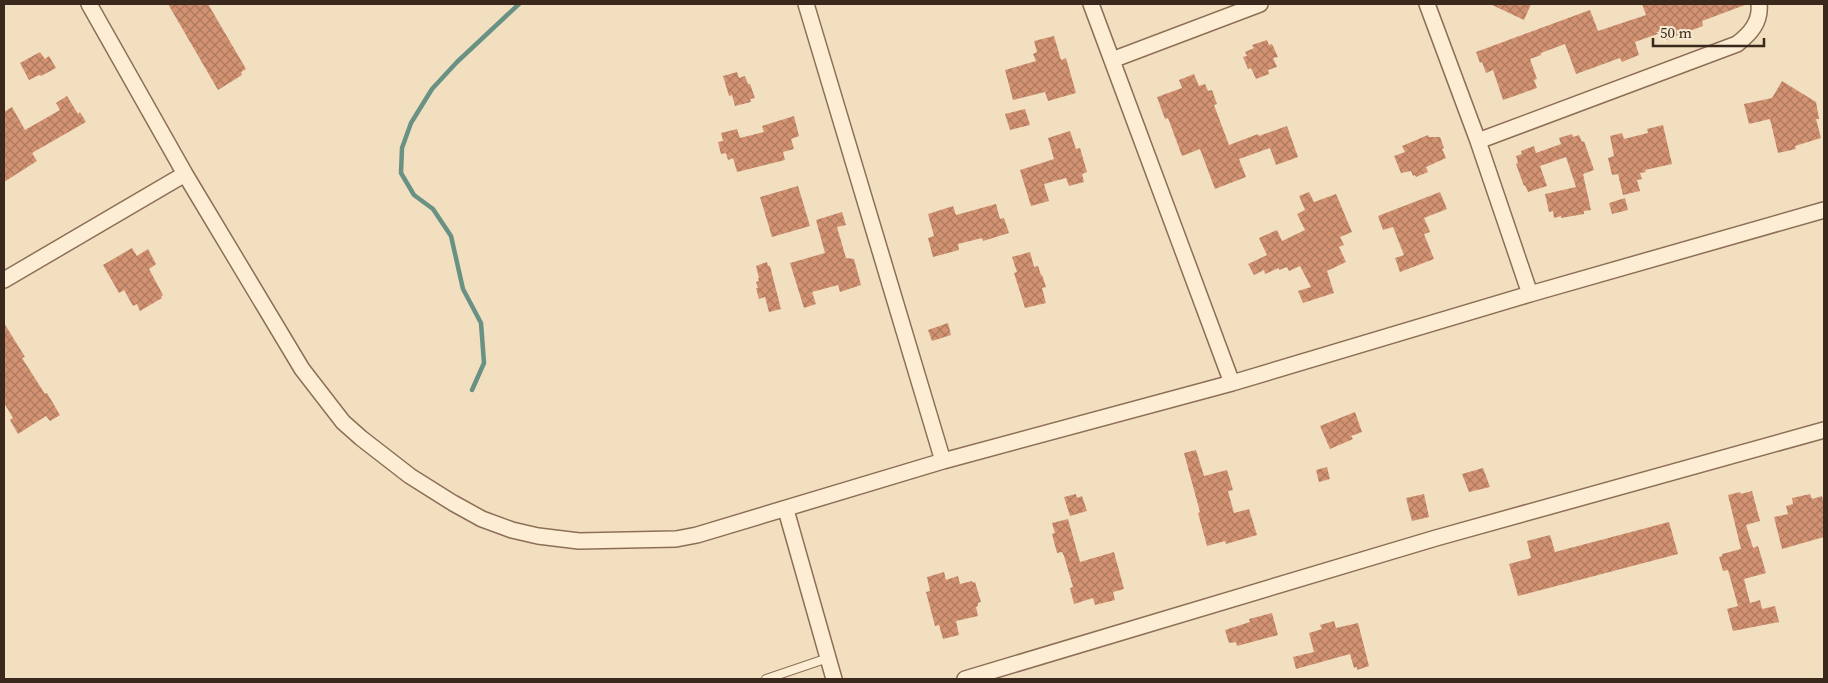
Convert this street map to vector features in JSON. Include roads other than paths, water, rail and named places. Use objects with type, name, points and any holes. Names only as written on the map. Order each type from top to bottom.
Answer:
[{"type":"street","points":[[89,4],[186,174],[302,369],[343,422],[384,458],[453,504],[482,519],[512,530],[538,536],[579,541],[676,539],[697,535],[943,462],[1232,382],[1824,210]]},
{"type":"street","points":[[806,4],[943,462]]},
{"type":"street","points":[[1091,4],[1232,382]]},
{"type":"street","points":[[1112,60],[1260,4]]},
{"type":"street","points":[[1427,4],[1478,141],[1530,294]]},
{"type":"street","points":[[1478,141],[1737,44],[1748,35],[1757,22],[1760,4]]},
{"type":"street","points":[[4,280],[186,174]]},
{"type":"street","points":[[965,679],[1436,538],[1824,430]]},
{"type":"street","points":[[786,510],[834,679]]},
{"type":"street","points":[[1018,664],[1022,679]]},
{"type":"lane","points":[[766,679],[828,658]]},
{"type":"waterway","points":[[472,390],[484,363],[481,323],[463,289],[451,236],[433,209],[414,195],[401,173],[402,148],[411,123],[432,89],[457,62],[519,4]]}]
